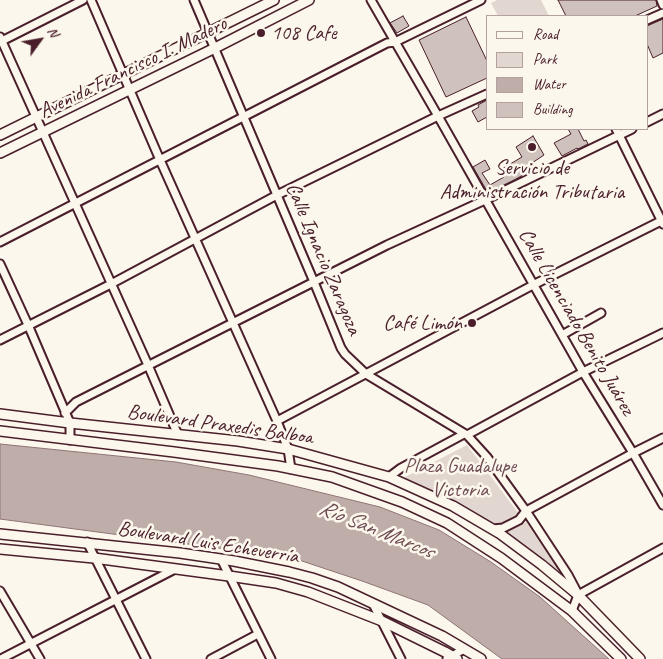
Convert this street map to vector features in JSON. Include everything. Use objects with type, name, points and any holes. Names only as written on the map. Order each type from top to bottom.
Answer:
[{"type":"main road","name":"Avenida Francisco I. Madero","points":[[0,134],[274,0]]},
{"type":"main road","name":"Avenida Francisco I. Madero","points":[[0,153],[309,0]]},
{"type":"main road","name":"Boulevard Praxedis Balboa","points":[[0,414],[288,448],[389,477],[454,506],[499,533],[578,595],[640,659]]},
{"type":"main road","name":"Boulevard Praxedis Balboa","points":[[0,432],[174,452],[291,468],[332,477],[402,502],[447,523],[501,558],[572,611],[621,659]]},
{"type":"main road","points":[[174,452],[175,434]]},
{"type":"main road","name":"Boulevard Luis Echeverría","points":[[0,534],[180,553],[289,572],[338,587],[442,636],[481,659]]},
{"type":"main road","name":"Boulevard Luis Echeverría","points":[[0,549],[94,558],[276,583],[308,592],[382,621],[452,658]]},
{"type":"street","points":[[83,0],[1,40],[148,365],[175,434]]},
{"type":"street","points":[[91,0],[160,160],[277,421],[288,448],[291,468]]},
{"type":"street","name":"Calle Ignacio Zaragoza","points":[[194,0],[341,348],[366,374],[465,434],[487,457],[526,511],[568,575],[578,595]]},
{"type":"street","name":"Calle Licenciado Benito Juárez","points":[[371,0],[582,372],[663,505]]},
{"type":"street","points":[[0,242],[387,42],[395,42],[482,0]]},
{"type":"street","points":[[661,0],[663,5]]},
{"type":"street","points":[[648,20],[663,13]]},
{"type":"street","points":[[0,340],[29,327],[277,196],[438,116],[486,94]]},
{"type":"street","points":[[648,122],[663,114]]},
{"type":"street","points":[[65,413],[76,402],[148,365],[388,245],[485,200],[618,132],[663,222],[533,285],[277,421]]},
{"type":"street","points":[[0,264],[70,423],[70,440]]},
{"type":"street","points":[[562,335],[601,313]]},
{"type":"street","points":[[389,477],[401,468],[582,372],[663,333]]},
{"type":"street","points":[[491,529],[503,528],[519,520],[526,511],[663,438]]},
{"type":"street","points":[[87,542],[146,659]]},
{"type":"street","points":[[572,611],[578,595],[663,548]]},
{"type":"street","points":[[221,559],[271,659]]},
{"type":"street","points":[[1,659],[175,569]]},
{"type":"street","points":[[0,591],[40,659]]},
{"type":"street","points":[[373,604],[401,659]]},
{"type":"street","points":[[211,659],[258,634]]},
{"type":"street","points":[[452,658],[464,649]]},
{"type":"green space","points":[[497,0],[541,0],[548,15],[497,15],[491,3]]},
{"type":"green space","name":"Plaza Guadalupe Victoria","points":[[467,445],[519,514],[505,524],[493,526],[401,479]]},
{"type":"green space","name":"Plaza Guadalupe Victoria","points":[[526,522],[563,577],[502,534]]},
{"type":"water","name":"Río San Marcos","points":[[0,444],[176,462],[249,475],[380,507],[439,530],[491,562],[540,597],[609,659],[502,659],[428,605],[293,558],[0,519]]},
{"type":"building","points":[[558,0],[656,0],[657,6],[637,15],[566,15]]},
{"type":"building","points":[[403,16],[409,26],[397,33],[390,23]]},
{"type":"building","points":[[466,17],[486,59],[486,78],[446,97],[419,40]]},
{"type":"building","points":[[663,19],[663,53],[653,58],[648,46],[648,26]]},
{"type":"building","points":[[486,101],[486,118],[478,122],[472,111],[479,107],[478,105]]},
{"type":"building","points":[[569,130],[578,130],[584,141],[586,140],[588,144],[562,156],[554,143],[571,134]]},
{"type":"building","points":[[533,136],[544,155],[532,163],[535,168],[488,193],[473,167],[485,160],[490,169],[482,173],[490,185],[504,177],[500,170],[522,157],[516,147]]},
{"type":"place","name":"108 Cafe","points":[[261,33]]},
{"type":"place","name":"Servicio de Administración Tributaria","points":[[532,147]]},
{"type":"place","name":"Café Limón","points":[[472,323]]}]
